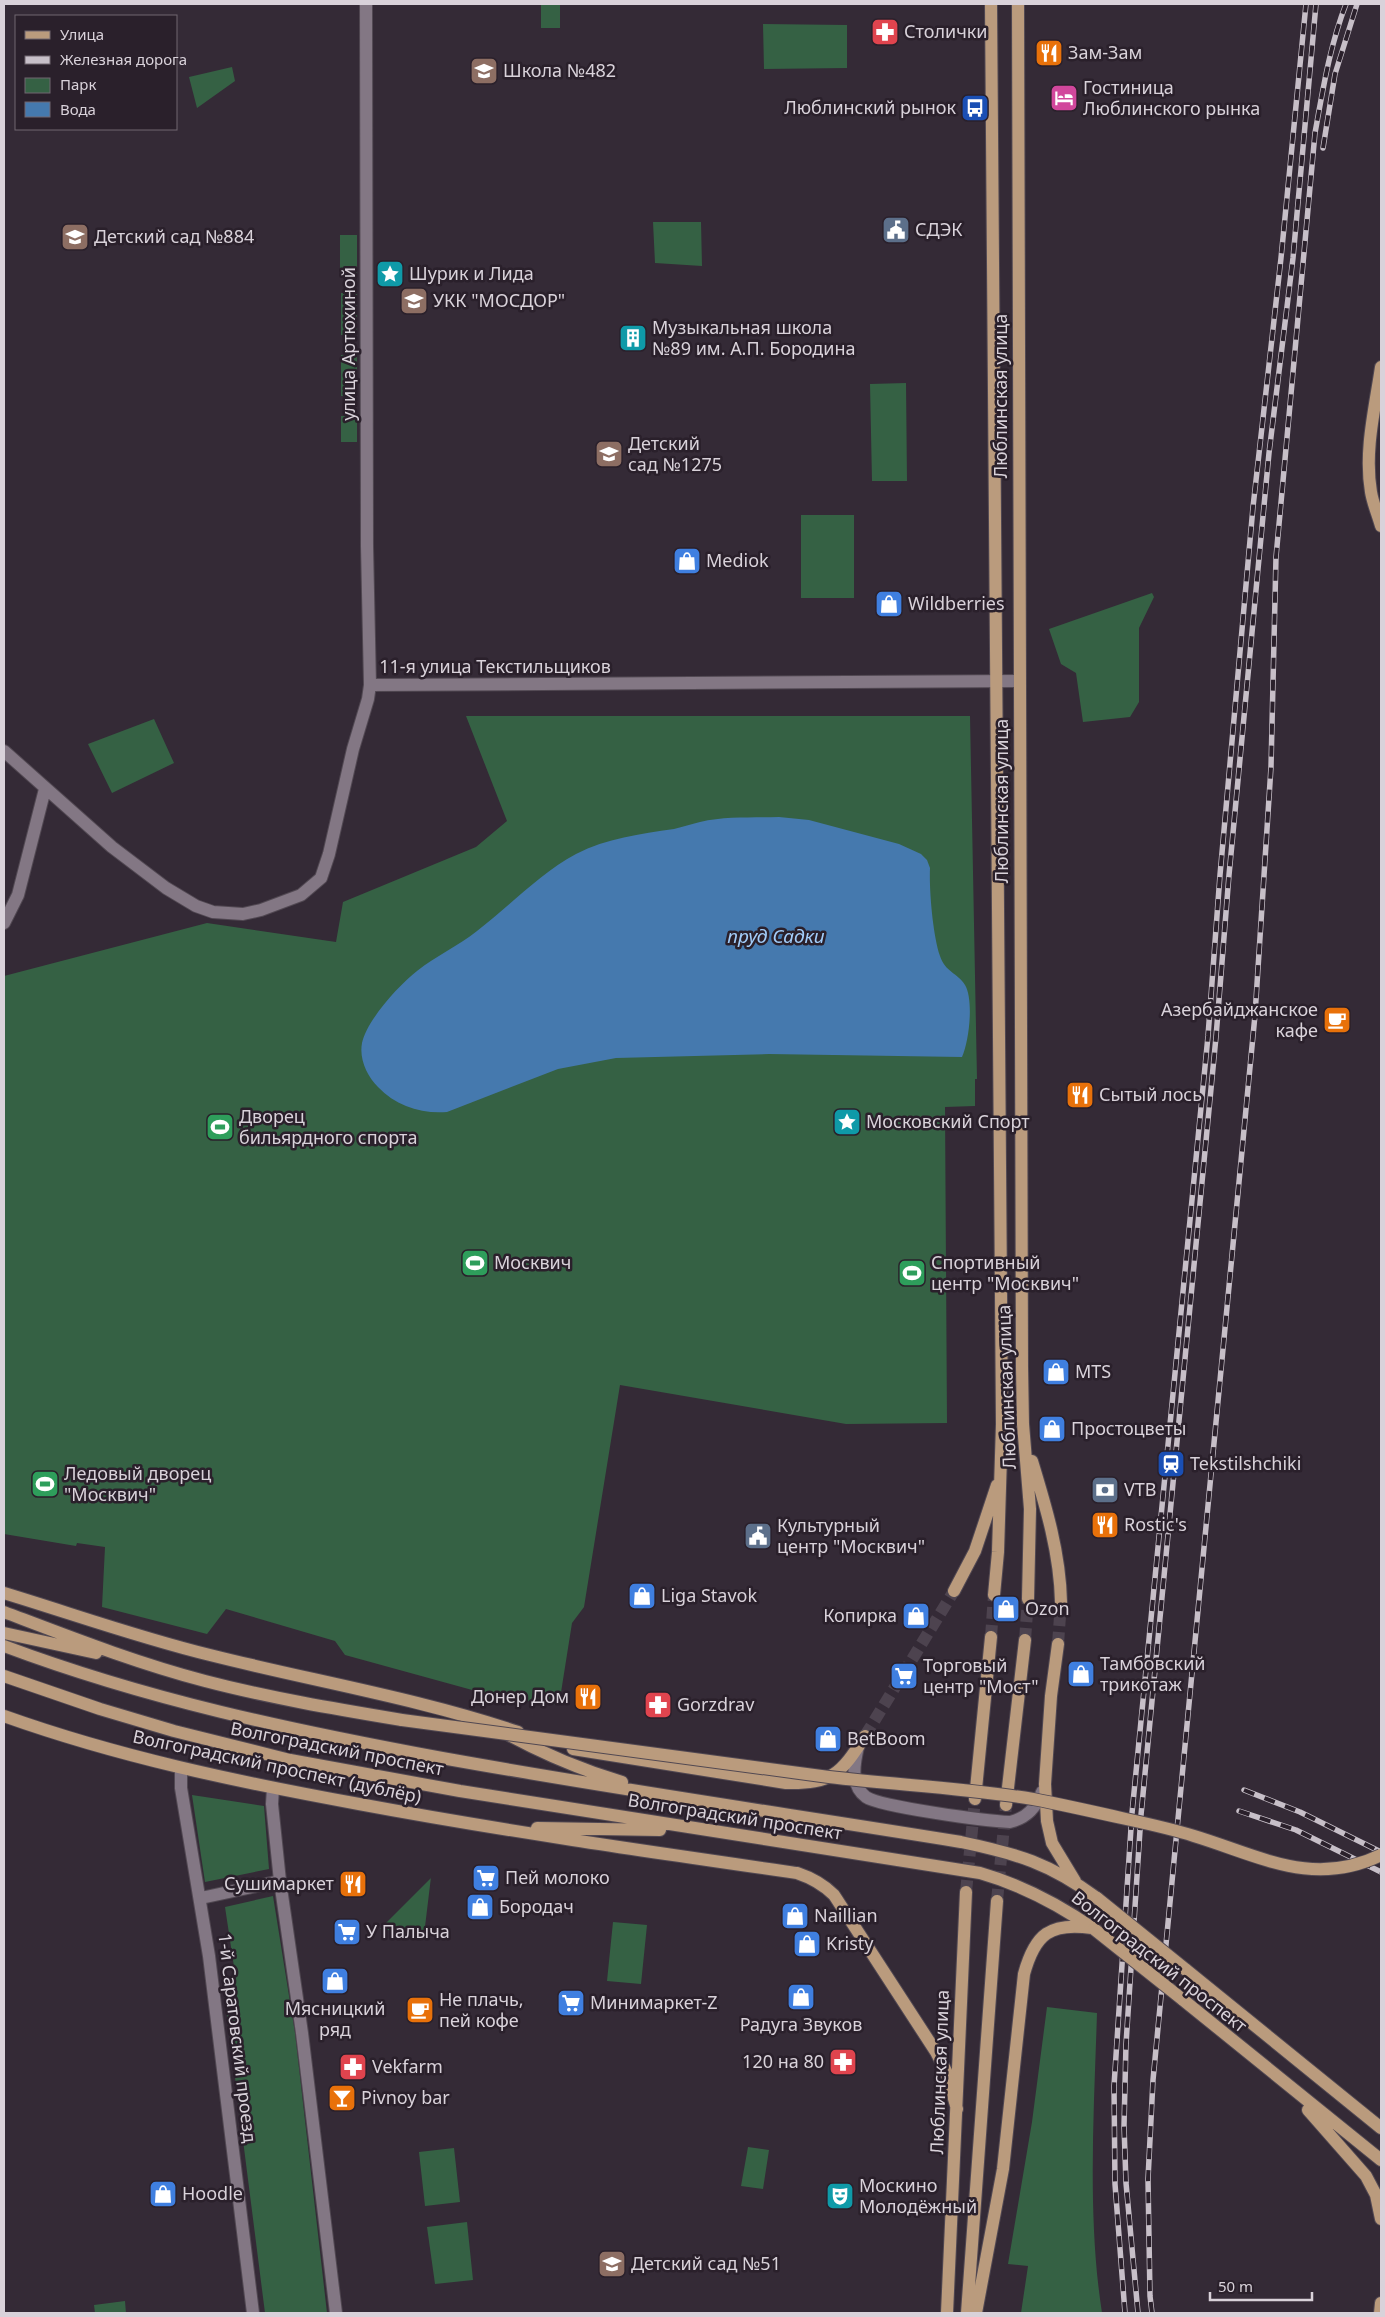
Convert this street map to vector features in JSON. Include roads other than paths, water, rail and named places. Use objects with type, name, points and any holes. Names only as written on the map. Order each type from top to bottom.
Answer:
[{"type":"main road","name":"Люблинская улица","points":[[991,4],[1000,1472],[998,1552],[994,1595]]},
{"type":"main road","name":"Люблинская улица","points":[[1018,4],[1022,1357],[1030,1509],[1028,1599]]},
{"type":"main road","points":[[1381,367],[1368,465],[1371,492],[1381,526]]},
{"type":"main road","points":[[1025,1437],[1055,1543],[1061,1602]]},
{"type":"main road","points":[[954,1591],[975,1551],[1000,1472]]},
{"type":"main road","points":[[4,1593],[111,1629],[202,1653],[412,1700],[563,1747],[786,1784],[812,1784],[828,1779],[838,1771],[861,1742]]},
{"type":"main road","points":[[4,1612],[150,1665],[205,1681],[311,1705],[402,1720],[829,1776],[1032,1799],[1126,1819],[1193,1836],[1268,1862],[1293,1868],[1318,1870],[1343,1867],[1368,1861],[1381,1855]]},
{"type":"main road","points":[[4,1633],[150,1665]]},
{"type":"main road","points":[[975,1799],[991,1637]]},
{"type":"main road","points":[[1006,1805],[1025,1640]]},
{"type":"main road","points":[[1058,1644],[1051,1696],[1046,1784],[1049,1835],[1056,1851],[1076,1883]]},
{"type":"main road","name":"Волгоградский проспект","points":[[4,1646],[138,1690],[230,1716],[376,1746],[672,1797],[961,1842],[1008,1852],[1037,1862],[1076,1883],[1097,1898],[1381,2128]]},
{"type":"main road","name":"Волгоградский проспект","points":[[4,1676],[100,1709],[174,1731],[290,1760],[371,1776],[980,1873],[1002,1879],[1047,1899],[1094,1929],[1381,2160]]},
{"type":"main road","name":"Волгоградский проспект (дублёр)","points":[[4,1716],[86,1742],[181,1768],[273,1788],[487,1828],[797,1873],[818,1882],[834,1895],[936,2052],[946,2071],[957,2109]]},
{"type":"main road","points":[[480,1720],[542,1753],[586,1771],[672,1797]]},
{"type":"main road","name":"Волгоградский проспект (дублёр)","points":[[487,1828],[704,1830]]},
{"type":"main road","name":"Люблинская улица","points":[[947,2313],[966,1892]]},
{"type":"main road","points":[[967,2313],[997,1901]]},
{"type":"main road","points":[[976,2313],[1003,2169],[1024,1974],[1028,1958],[1040,1938],[1051,1930],[1064,1926],[1094,1929]]},
{"type":"main road","points":[[1280,2078],[1366,2176],[1376,2195],[1381,2219]]},
{"type":"main road","points":[[1380,2313],[1381,2303]]},
{"type":"street","name":"улица Артюхиной","points":[[366,4],[366,546],[370,685]]},
{"type":"street","name":"11-я улица Текстильщиков","points":[[4,750],[45,789],[112,847],[166,888],[196,906],[226,914],[243,914],[261,910],[301,895],[321,878],[329,854],[370,685],[996,682],[1019,680]]},
{"type":"street","points":[[4,923],[18,895],[45,789]]},
{"type":"street","points":[[861,1742],[854,1765],[854,1778],[866,1796],[888,1804],[1010,1822],[1026,1816],[1034,1809],[1046,1784]]},
{"type":"street","name":"1-й Саратовский проезд","points":[[181,1768],[181,1788],[200,1898],[253,2313]]},
{"type":"street","points":[[273,1788],[272,1804],[280,1881],[302,2033],[336,2313]]},
{"type":"street","points":[[200,1898],[280,1881]]},
{"type":"water","name":"пруд Садки","points":[[779,817],[809,820],[899,844],[921,854],[927,860],[930,868],[933,925],[940,956],[945,966],[962,981],[968,992],[970,1010],[968,1032],[962,1057],[769,1054],[616,1058],[558,1069],[447,1112],[428,1112],[401,1104],[385,1094],[370,1078],[363,1061],[362,1043],[370,1024],[393,994],[417,971],[477,931],[562,862],[600,844],[624,837],[674,829],[710,820]]},
{"type":"tunnel","points":[[865,1736],[954,1591]]},
{"type":"tunnel","points":[[991,1637],[994,1595]]},
{"type":"tunnel","points":[[1025,1640],[1028,1599]]},
{"type":"tunnel","points":[[1058,1644],[1061,1602]]},
{"type":"tunnel","points":[[966,1892],[975,1799]]},
{"type":"tunnel","points":[[997,1901],[1006,1805]]},
{"type":"railway","points":[[1125,2313],[1115,2184],[1114,2086],[1132,1813],[1208,1036],[1220,875],[1253,507],[1281,258],[1306,4]]},
{"type":"railway","points":[[1138,2313],[1126,2183],[1124,2126],[1126,2044],[1141,1815],[1216,1037],[1229,875],[1269,453],[1293,258],[1316,4]]},
{"type":"railway","points":[[1152,2313],[1148,2179],[1153,2080],[1255,1015],[1271,767],[1276,557],[1315,133],[1331,51],[1346,4]]},
{"type":"railway","points":[[1323,148],[1335,74],[1357,4]]},
{"type":"railway","points":[[1244,1790],[1300,1812],[1381,1852]]},
{"type":"railway","points":[[1239,1811],[1296,1830],[1381,1872]]},
{"type":"place","name":"Столички","points":[[885,32]]},
{"type":"place","name":"Зам-Зам","points":[[1049,53]]},
{"type":"place","name":"Школа №482","points":[[484,71]]},
{"type":"place","name":"Гостиница Люблинского рынка","points":[[1064,98]]},
{"type":"place","name":"Люблинский рынок","points":[[975,108]]},
{"type":"place","name":"СДЭК","points":[[896,230]]},
{"type":"place","name":"Детский сад №884","points":[[75,237]]},
{"type":"place","name":"Шурик и Лида","points":[[390,274]]},
{"type":"place","name":"УКК \"МОСДОР\"","points":[[414,301]]},
{"type":"place","name":"Музыкальная школа №89 им. А.П. Бородина","points":[[633,338]]},
{"type":"place","name":"Детский сад №1275","points":[[609,454]]},
{"type":"place","name":"Mediok","points":[[687,561]]},
{"type":"place","name":"Wildberries","points":[[889,604]]},
{"type":"place","name":"Азербайджанское кафе","points":[[1337,1020]]},
{"type":"place","name":"Сытый лось","points":[[1080,1095]]},
{"type":"place","name":"Московский Спорт","points":[[847,1122]]},
{"type":"place","name":"Дворец бильярдного спорта","points":[[220,1127]]},
{"type":"place","name":"Москвич","points":[[475,1263]]},
{"type":"place","name":"Спортивный центр \"Москвич\"","points":[[912,1273]]},
{"type":"place","name":"MTS","points":[[1056,1372]]},
{"type":"place","name":"Простоцветы","points":[[1052,1429]]},
{"type":"place","name":"Tekstilshchiki","points":[[1171,1464]]},
{"type":"place","name":"Ледовый дворец \"Москвич\"","points":[[45,1484]]},
{"type":"place","name":"VTB","points":[[1105,1490]]},
{"type":"place","name":"Rostic's","points":[[1105,1525]]},
{"type":"place","name":"Культурный центр \"Москвич\"","points":[[758,1536]]},
{"type":"place","name":"Liga Stavok","points":[[642,1596]]},
{"type":"place","name":"Ozon","points":[[1006,1609]]},
{"type":"place","name":"Копирка","points":[[916,1616]]},
{"type":"place","name":"Тамбовский трикотаж","points":[[1081,1674]]},
{"type":"place","name":"Торговый центр \"Мост\"","points":[[904,1676]]},
{"type":"place","name":"Донер Дом","points":[[588,1697]]},
{"type":"place","name":"Gorzdrav","points":[[658,1705]]},
{"type":"place","name":"BetBoom","points":[[828,1739]]},
{"type":"place","name":"Пей молоко","points":[[486,1878]]},
{"type":"place","name":"Сушимаркет","points":[[353,1884]]},
{"type":"place","name":"Бородач","points":[[480,1907]]},
{"type":"place","name":"Naillian","points":[[795,1916]]},
{"type":"place","name":"У Палыча","points":[[347,1932]]},
{"type":"place","name":"Kristy","points":[[807,1944]]},
{"type":"place","name":"Мясницкий ряд","points":[[335,1981]]},
{"type":"place","name":"Радуга Звуков","points":[[801,1997]]},
{"type":"place","name":"Минимаркет-Z","points":[[571,2003]]},
{"type":"place","name":"Не плачь, пей кофе","points":[[420,2010]]},
{"type":"place","name":"120 на 80","points":[[843,2062]]},
{"type":"place","name":"Vekfarm","points":[[353,2067]]},
{"type":"place","name":"Pivnoy bar","points":[[342,2098]]},
{"type":"place","name":"Hoodle","points":[[163,2194]]},
{"type":"place","name":"Москино Молодёжный","points":[[840,2196]]},
{"type":"place","name":"Детский сад №51","points":[[612,2264]]}]
